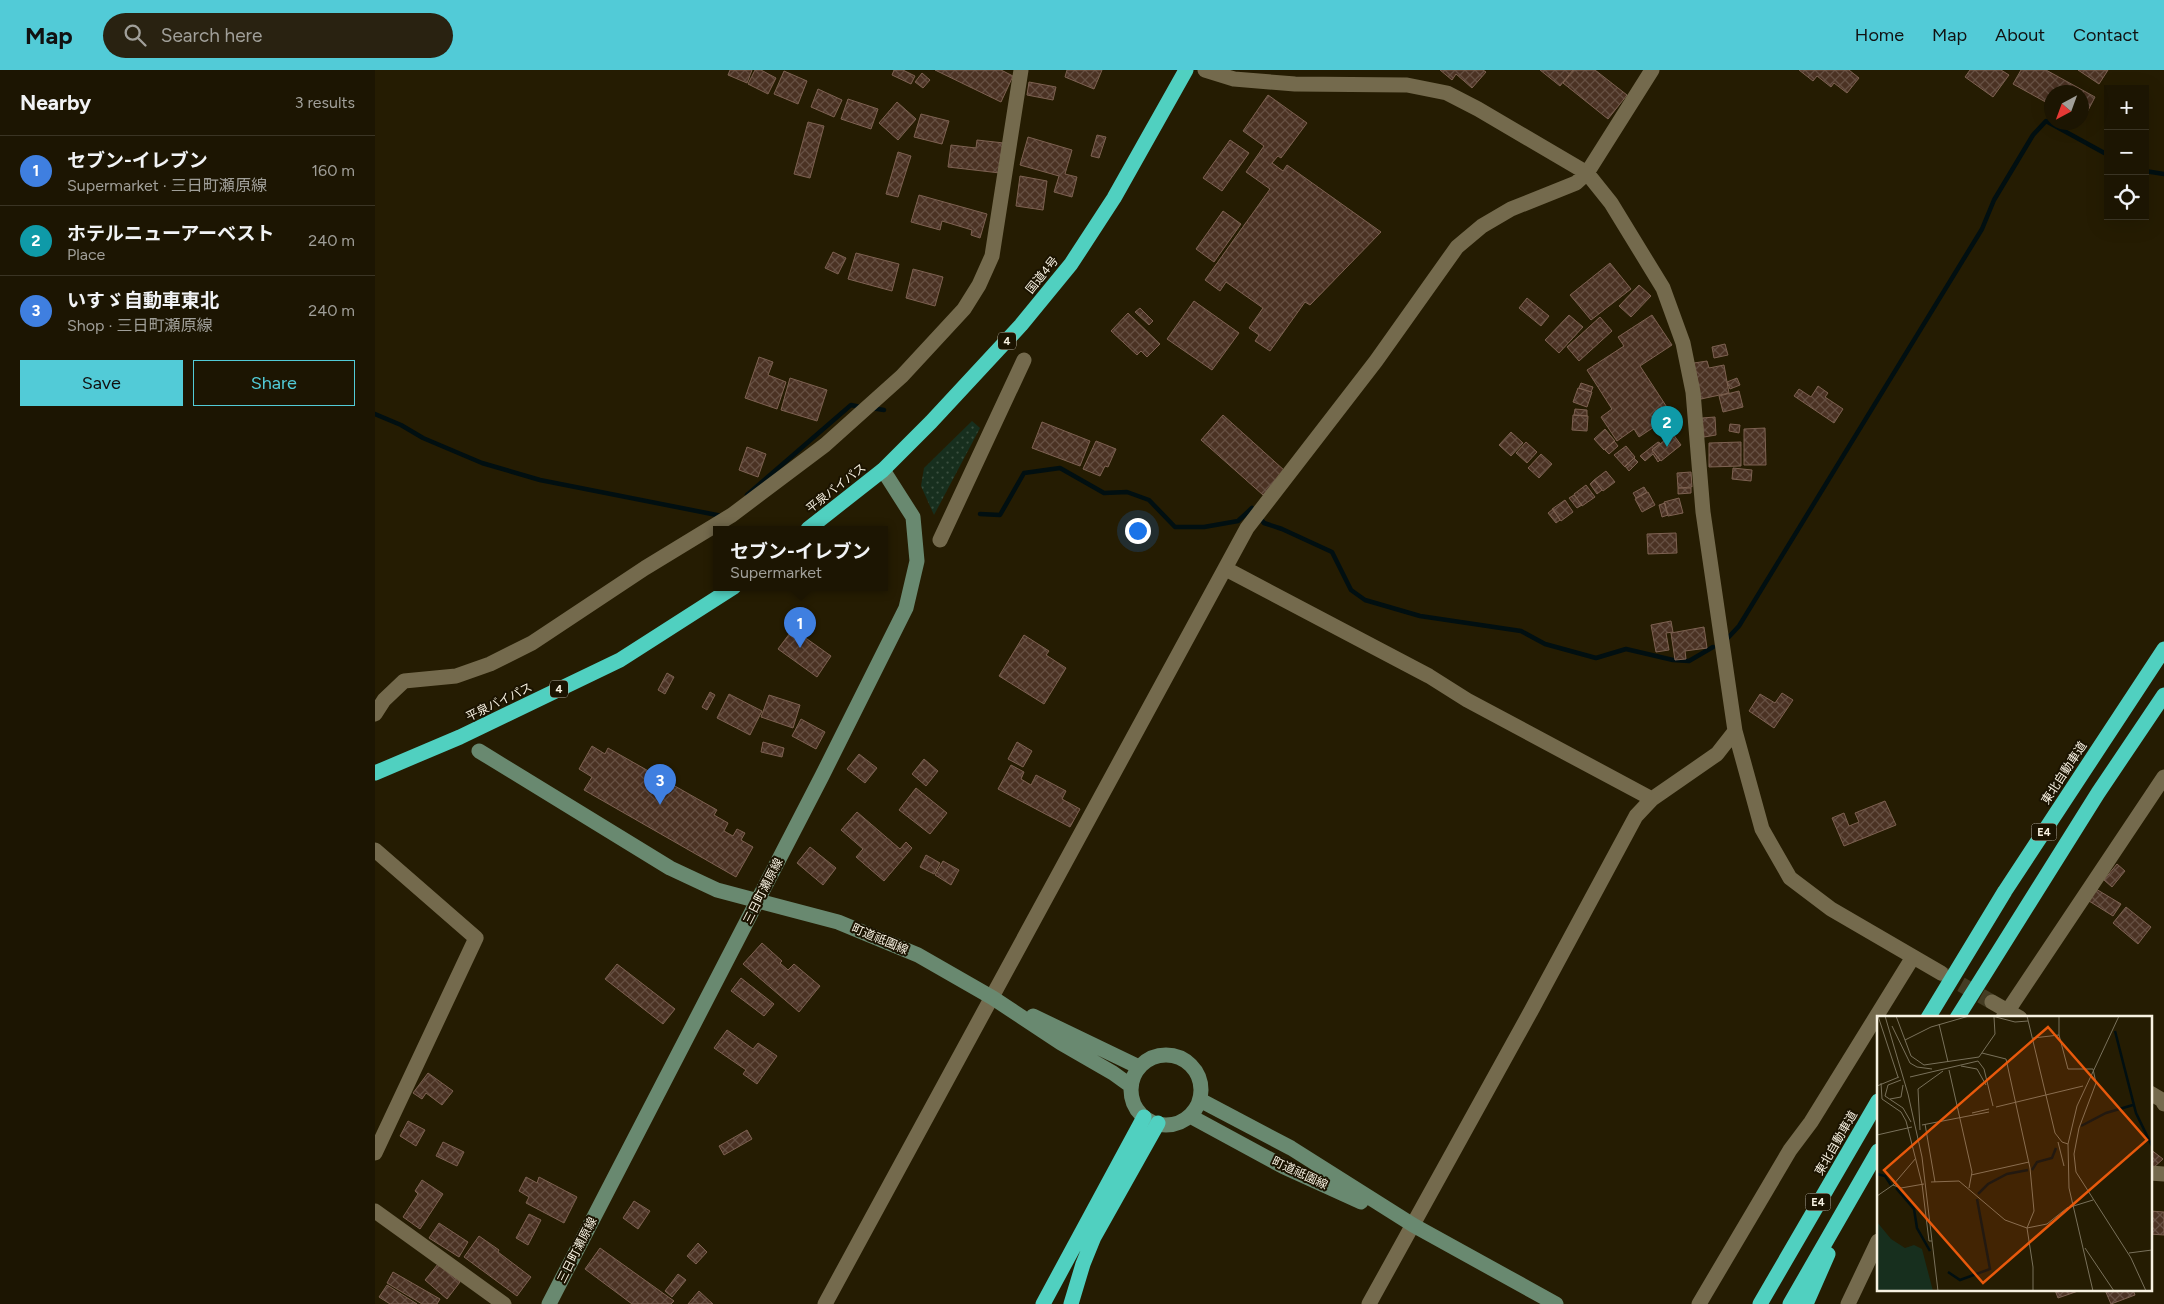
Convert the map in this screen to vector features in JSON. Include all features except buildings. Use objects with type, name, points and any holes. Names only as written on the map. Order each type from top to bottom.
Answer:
[{"type":"highway","name":"国道4号","points":[[883,470],[931,422],[1021,325],[1071,264],[1113,198],[1186,70]]},
{"type":"highway","name":"平泉バイパス","points":[[812,526],[883,470]]},
{"type":"highway","name":"平泉バイパス","points":[[375,774],[460,737],[620,660],[728,591]]},
{"type":"highway","name":"東北自動車道","points":[[1928,1016],[2005,891],[2164,649]]},
{"type":"highway","name":"E4","points":[[1958,1016],[2098,793],[2164,695]]},
{"type":"highway","name":"東北自動車道","points":[[1760,1304],[1877,1103]]},
{"type":"highway","points":[[1043,1304],[1151,1120]]},
{"type":"highway","points":[[1071,1304],[1083,1264],[1094,1237],[1151,1120]]},
{"type":"highway","name":"E4","points":[[1790,1304],[1877,1153]]},
{"type":"highway","points":[[1806,1304],[1861,1179]]},
{"type":"street","points":[[714,526],[732,515],[825,445],[902,376],[964,309],[979,286],[991,256],[1021,70]]},
{"type":"street","points":[[1205,70],[1234,79],[1295,84],[1407,85],[1447,93],[1478,109],[1587,174],[1611,203],[1663,288],[1683,343],[1693,392],[1703,512],[1735,731],[1762,829],[1790,878],[1831,909],[1941,973]]},
{"type":"street","points":[[825,1304],[1247,528],[1376,360],[1457,247],[1482,226],[1511,209],[1576,183],[1587,174],[1652,70]]},
{"type":"street","points":[[940,540],[1024,360]]},
{"type":"street","name":"三日町瀬原線","points":[[549,1304],[758,900],[906,608],[917,561],[913,517],[883,470]]},
{"type":"street","points":[[375,714],[384,700],[404,681],[456,676],[491,664],[532,643],[645,568],[713,527]]},
{"type":"street","points":[[1226,569],[1429,676],[1467,700],[1652,799]]},
{"type":"street","points":[[1369,1304],[1636,816],[1652,799],[1717,754],[1735,731]]},
{"type":"street","name":"町道祗園線","points":[[479,751],[670,868],[717,890],[838,922],[919,955],[993,998],[1131,1086]]},
{"type":"street","points":[[1992,1002],[2010,1015],[2164,777]]},
{"type":"street","points":[[375,850],[476,938],[375,1153]]},
{"type":"street","points":[[1699,1304],[1790,1150],[1811,1122],[1913,957]]},
{"type":"street","name":"町道祗園線","points":[[993,998],[1074,1034],[1139,1067]]},
{"type":"street","points":[[1169,1055],[1180,1058],[1190,1064],[1197,1073],[1201,1084],[1200,1100],[1190,1116],[1175,1124],[1151,1120],[1134,1103],[1131,1086],[1139,1067],[1147,1060],[1169,1055]]},
{"type":"street","points":[[2151,1094],[2162,1100],[2164,1104]]},
{"type":"street","name":"町道祗園線","points":[[1200,1100],[1291,1148],[1413,1225],[1556,1304]]},
{"type":"street","name":"町道祗園線","points":[[1190,1116],[1284,1167],[1413,1225]]},
{"type":"street","points":[[2151,1173],[2164,1174]]},
{"type":"street","points":[[375,1211],[504,1304]]},
{"type":"street","points":[[1848,1304],[1877,1242]]},
{"type":"green space","points":[[972,421],[980,428],[934,515],[921,486],[924,468]]},
{"type":"waterway","points":[[1726,640],[1739,626],[1982,229],[1994,200],[2033,135],[2046,121],[2104,153]]},
{"type":"waterway","points":[[2149,172],[2164,174]]},
{"type":"waterway","points":[[747,495],[851,405],[861,407]]},
{"type":"waterway","points":[[871,408],[884,410]]},
{"type":"waterway","points":[[375,414],[401,425],[423,438],[482,463],[540,480],[722,516]]},
{"type":"waterway","points":[[980,514],[1000,515],[1024,473],[1060,468],[1104,493],[1127,492],[1149,500],[1175,527],[1204,527],[1238,521],[1252,508],[1264,523],[1282,529],[1332,552],[1351,590],[1365,600],[1420,616],[1521,631],[1545,644],[1596,658],[1626,649],[1673,660],[1689,661],[1713,647]]},
{"type":"tunnel","points":[[1941,973],[1992,1002]]},
{"type":"place","name":"ホテルニューアーベスト","points":[[1667,447]]},
{"type":"place","name":"セブン-イレブン","points":[[800,648]]},
{"type":"place","name":"いすゞ自動車東北","points":[[660,805]]}]
